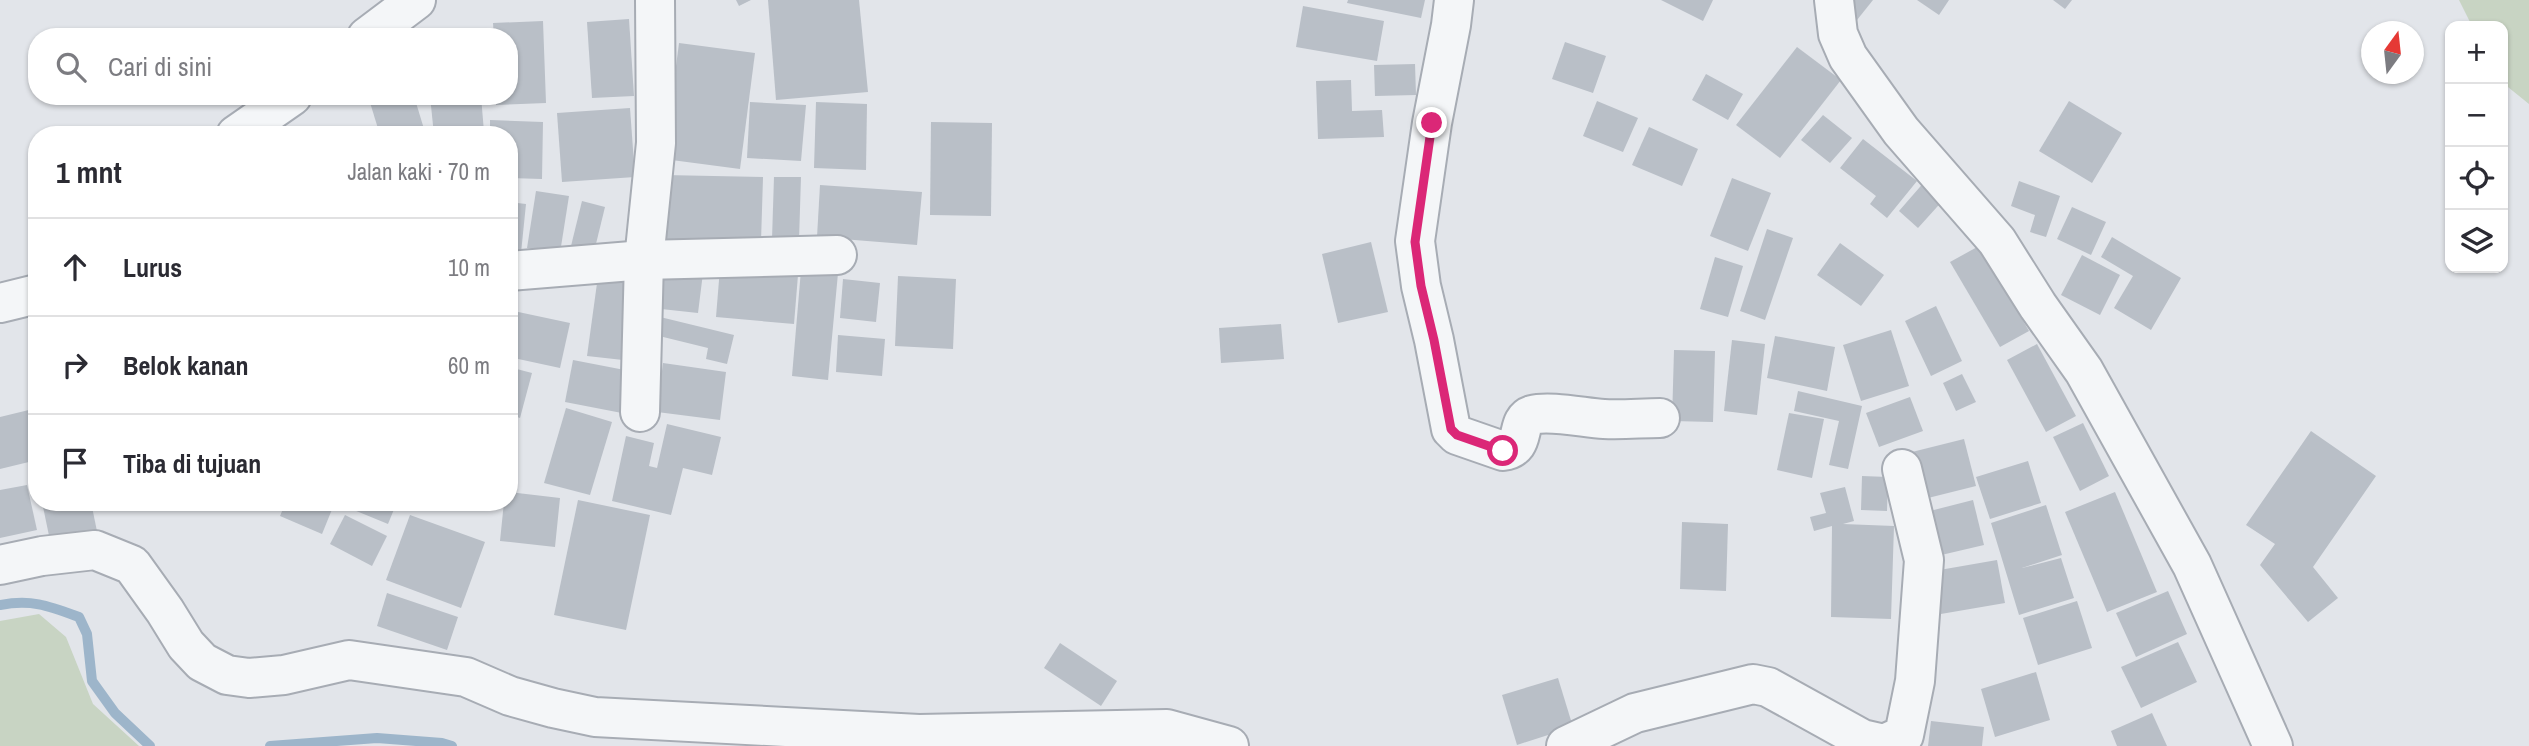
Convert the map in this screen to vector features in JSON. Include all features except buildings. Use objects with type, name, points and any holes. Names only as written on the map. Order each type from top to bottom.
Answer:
[{"type":"street","points":[[379,28],[416,0]]},
{"type":"street","points":[[640,412],[644,260],[656,143],[655,0]]},
{"type":"street","points":[[1454,0],[1432,123],[1415,242],[1421,286],[1451,429],[1457,435],[1503,451],[1511,450],[1517,444],[1524,421],[1531,415],[1607,419],[1660,418]]},
{"type":"street","points":[[1834,0],[1838,34],[1848,57],[1901,131],[1997,241],[2084,371],[2192,565],[2273,746]]},
{"type":"street","points":[[249,126],[279,105]]},
{"type":"street","points":[[518,270],[644,260],[837,255]]},
{"type":"street","points":[[0,303],[28,296]]},
{"type":"street","points":[[1566,746],[1635,713],[1753,684],[1768,687],[1862,739],[1884,744],[1904,735],[1915,681],[1924,560],[1902,469]]},
{"type":"street","points":[[0,565],[42,556],[95,550],[132,565],[186,645],[202,662],[227,675],[249,678],[284,675],[349,660],[466,677],[510,696],[595,717],[919,734],[1167,729],[1229,746]]},
{"type":"street","points":[[595,717],[627,746]]},
{"type":"green space","points":[[2459,0],[2529,0],[2529,104],[2508,87],[2508,21],[2470,21]]},
{"type":"green space","points":[[39,614],[66,637],[93,704],[139,746],[0,746],[0,621]]},
{"type":"waterway","points":[[0,605],[40,605],[79,617],[87,634],[92,681],[115,713],[150,746]]},
{"type":"waterway","points":[[270,746],[377,738],[452,746]]},
{"type":"route","points":[[1432,123],[1415,242],[1416,260],[1451,429],[1457,435],[1503,451]]}]
